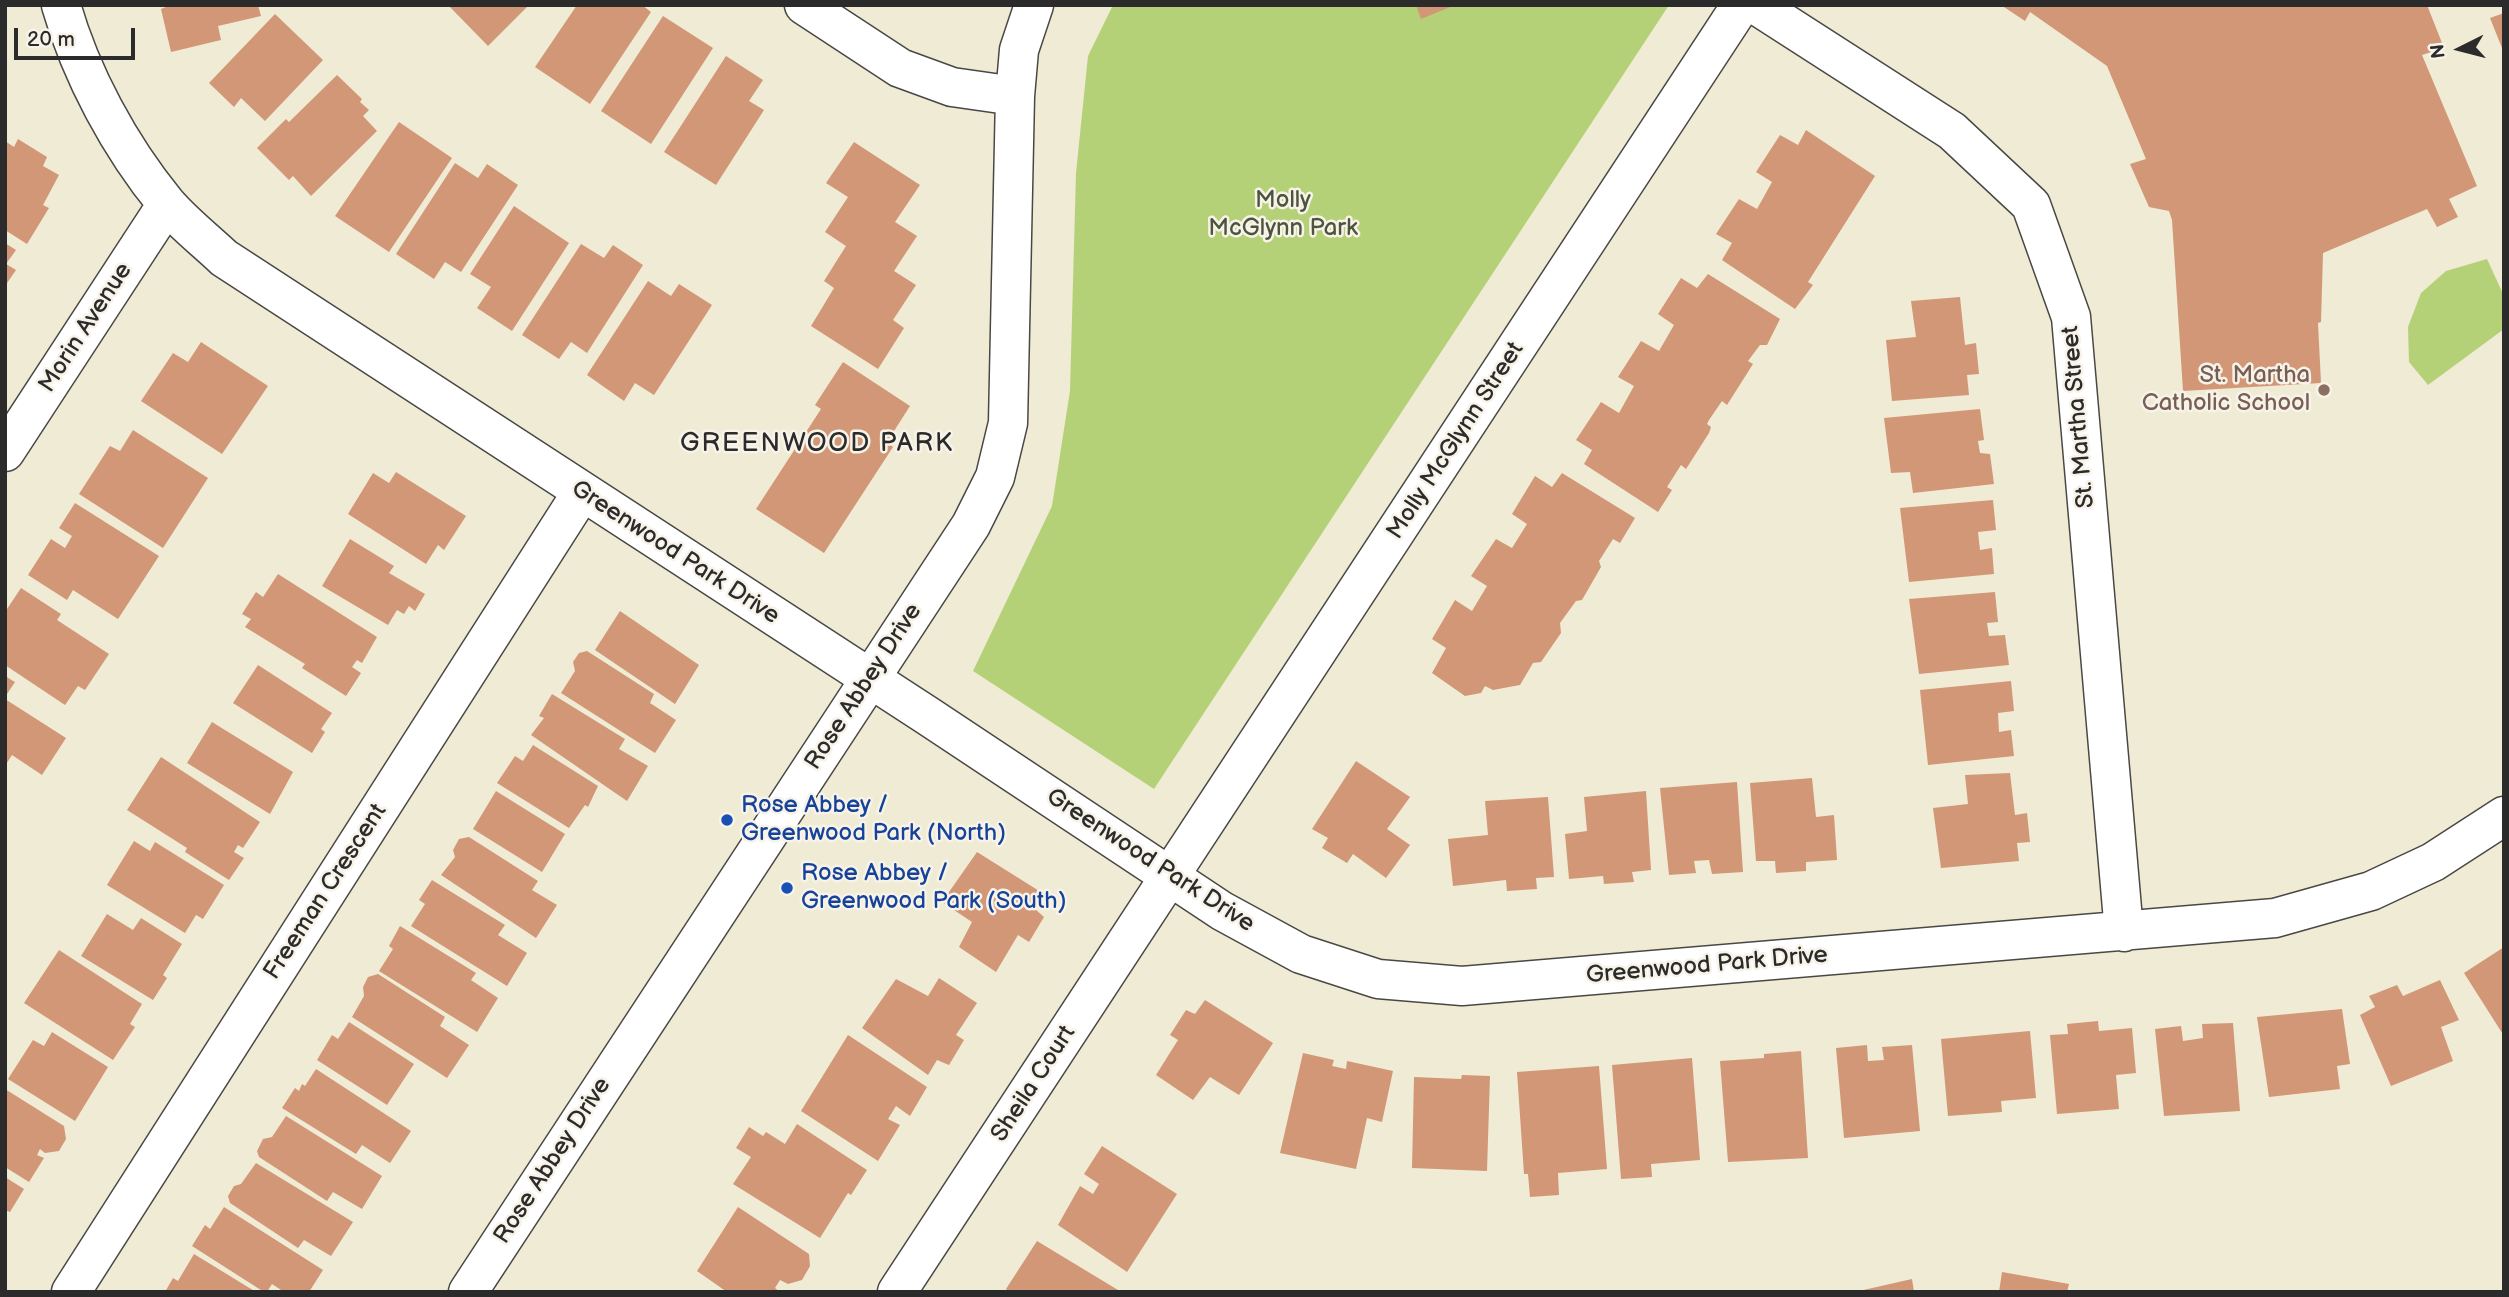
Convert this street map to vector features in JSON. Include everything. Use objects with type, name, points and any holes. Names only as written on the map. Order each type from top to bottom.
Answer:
[{"type":"street","name":"Greenwood Park Drive","points":[[61,5],[67,25],[115,133],[167,204],[224,258],[928,716],[1222,911],[1301,954],[1378,979],[1462,986],[2275,918],[2371,891],[2433,862],[2504,816]]},
{"type":"street","points":[[804,5],[900,68],[953,87],[1015,96]]},
{"type":"street","name":"Rose Abbey Drive","points":[[468,1292],[971,525],[995,477],[1007,423],[1015,96],[1019,50],[1034,5]]},
{"type":"street","name":"Molly McGlynn Street","points":[[1171,877],[1741,5]]},
{"type":"street","name":"St. Martha Street","points":[[1756,5],[1952,131],[2031,205],[2071,317],[2124,932]]},
{"type":"street","name":"Morin Avenue","points":[[5,452],[167,204]]},
{"type":"street","name":"Freeman Crescent","points":[[71,1292],[582,492]]},
{"type":"street","name":"Sheila Court","points":[[897,1292],[1171,877]]},
{"type":"green space","name":"Molly McGlynn Park","points":[[1113,5],[1669,5],[1154,789],[973,671],[1052,506],[1070,391],[1076,173],[1088,56]]},
{"type":"green space","points":[[2487,259],[2504,296],[2504,329],[2428,385],[2409,362],[2408,327],[2421,293],[2446,271]]},
{"type":"building","points":[[171,5],[258,5],[261,16],[218,26],[221,40],[171,52],[161,9]]},
{"type":"building","points":[[448,5],[529,5],[488,46]]},
{"type":"building","points":[[577,5],[642,5],[651,12],[590,104],[535,67]]},
{"type":"building","points":[[1416,5],[1455,5],[1421,19]]},
{"type":"building","points":[[2001,5],[2427,5],[2444,48],[2422,55],[2477,186],[2449,199],[2458,217],[2437,227],[2427,209],[2323,253],[2321,322],[2318,323],[2321,383],[2183,391],[2172,220],[2169,211],[2149,207],[2130,164],[2146,159],[2107,66],[2030,12],[2025,21]]},
{"type":"building","points":[[2504,13],[2504,53],[2490,18]]},
{"type":"building","points":[[275,14],[323,60],[265,121],[241,98],[234,107],[209,83]]},
{"type":"building","points":[[663,16],[713,48],[651,144],[601,111]]},
{"type":"building","points":[[726,56],[763,80],[749,101],[764,110],[716,185],[664,152]]},
{"type":"building","points":[[337,75],[362,99],[360,102],[369,110],[363,116],[377,131],[311,196],[293,176],[289,180],[257,148],[286,119],[289,122]]},
{"type":"building","points":[[399,122],[452,158],[389,252],[335,216]]},
{"type":"building","points":[[1806,130],[1875,176],[1808,282],[1813,285],[1795,309],[1722,260],[1732,243],[1716,234],[1739,199],[1757,209],[1772,182],[1756,172],[1780,135],[1798,145]]},
{"type":"building","points":[[18,139],[47,157],[43,166],[59,175],[43,205],[49,208],[27,244],[5,230],[5,141],[14,147]]},
{"type":"building","points":[[854,142],[920,185],[895,222],[917,236],[894,271],[916,285],[893,320],[904,328],[878,369],[811,326],[834,288],[824,281],[846,246],[825,232],[848,197],[826,183]]},
{"type":"building","points":[[455,163],[478,178],[487,164],[518,185],[461,272],[445,262],[434,279],[396,254]]},
{"type":"building","points":[[514,206],[569,243],[512,331],[477,308],[491,287],[470,274]]},
{"type":"building","points":[[5,243],[16,250],[6,264],[16,270],[5,286]]},
{"type":"building","points":[[581,244],[604,258],[613,245],[643,265],[587,353],[571,342],[559,359],[522,335]]},
{"type":"building","points":[[1708,274],[1780,319],[1767,345],[1760,345],[1748,361],[1753,364],[1727,405],[1722,401],[1709,420],[1709,433],[1686,469],[1681,465],[1667,487],[1672,490],[1658,512],[1584,464],[1592,450],[1576,440],[1601,402],[1619,413],[1634,386],[1618,377],[1641,341],[1659,351],[1674,325],[1658,314],[1681,278],[1697,288]]},
{"type":"building","points":[[648,281],[671,296],[679,284],[712,305],[654,395],[635,383],[624,401],[587,375]]},
{"type":"building","points":[[1960,297],[1965,345],[1976,343],[1979,374],[1967,375],[1969,395],[1892,401],[1886,340],[1916,337],[1911,301]]},
{"type":"building","points":[[201,342],[268,386],[222,454],[141,401],[173,353],[188,362]]},
{"type":"building","points":[[843,362],[910,406],[887,442],[893,447],[824,553],[756,509],[821,409],[815,405]]},
{"type":"building","points":[[1980,409],[1984,440],[1978,441],[1980,453],[1990,454],[1994,484],[1913,493],[1910,472],[1891,473],[1884,418]]},
{"type":"building","points":[[133,430],[208,478],[163,548],[79,494],[110,446],[120,451]]},
{"type":"building","points":[[396,472],[466,516],[444,550],[438,545],[426,564],[348,514],[373,473],[389,483]]},
{"type":"building","points":[[1562,473],[1635,518],[1620,543],[1613,539],[1599,561],[1601,567],[1582,600],[1576,601],[1560,623],[1561,633],[1541,662],[1533,663],[1520,685],[1493,690],[1485,686],[1481,693],[1465,696],[1432,673],[1446,648],[1432,639],[1455,600],[1472,611],[1487,586],[1471,576],[1496,539],[1512,548],[1527,524],[1512,514],[1535,476],[1552,487]]},
{"type":"building","points":[[1993,500],[1996,530],[1978,532],[1980,550],[1992,548],[1994,574],[1909,582],[1900,508]]},
{"type":"building","points":[[75,503],[159,556],[118,619],[73,590],[67,600],[28,575],[51,539],[65,548],[72,536],[59,528]]},
{"type":"building","points":[[350,539],[394,566],[389,573],[425,594],[415,611],[409,606],[404,614],[397,610],[388,625],[322,586]]},
{"type":"building","points":[[278,574],[377,637],[362,663],[357,660],[352,667],[361,673],[346,696],[302,668],[305,664],[245,627],[251,619],[242,614],[256,592],[263,597]]},
{"type":"building","points":[[21,588],[61,614],[57,620],[109,654],[85,690],[78,686],[65,705],[5,665],[5,612]]},
{"type":"building","points":[[1995,592],[1998,622],[1987,623],[1989,636],[2005,635],[2009,665],[1919,674],[1909,599]]},
{"type":"building","points":[[620,611],[699,665],[675,704],[595,650]]},
{"type":"building","points":[[587,651],[654,694],[650,703],[676,720],[655,753],[561,693],[575,671],[573,662],[579,653]]},
{"type":"building","points":[[258,665],[332,713],[321,729],[325,732],[312,753],[233,703]]},
{"type":"building","points":[[5,676],[15,682],[5,697]]},
{"type":"building","points":[[2011,681],[2014,711],[1998,713],[1999,732],[2011,730],[2014,756],[1928,765],[1920,690]]},
{"type":"building","points":[[552,694],[625,739],[619,749],[648,766],[627,801],[531,735],[544,718],[539,716]]},
{"type":"building","points":[[5,699],[66,738],[42,775],[12,755],[5,766]]},
{"type":"building","points":[[212,722],[293,772],[270,814],[187,763]]},
{"type":"building","points":[[533,745],[598,786],[588,807],[585,805],[569,828],[497,783],[515,756],[523,761]]},
{"type":"building","points":[[161,757],[260,822],[243,848],[238,845],[234,852],[244,858],[229,880],[185,852],[187,848],[127,810]]},
{"type":"building","points":[[1356,761],[1410,797],[1387,829],[1410,845],[1386,878],[1353,854],[1347,863],[1322,848],[1328,838],[1312,829]]},
{"type":"building","points":[[2010,773],[2015,815],[2027,813],[2030,842],[2017,843],[2019,861],[1941,868],[1933,808],[1968,804],[1965,775]]},
{"type":"building","points":[[1812,778],[1816,817],[1834,815],[1837,860],[1806,862],[1806,871],[1776,873],[1775,861],[1756,861],[1750,783]]},
{"type":"building","points":[[1737,782],[1743,872],[1712,874],[1709,860],[1694,861],[1696,873],[1669,875],[1660,788]]},
{"type":"building","points":[[496,791],[565,834],[542,872],[473,829]]},
{"type":"building","points":[[1646,791],[1651,870],[1632,872],[1634,882],[1604,884],[1603,876],[1569,879],[1565,834],[1587,831],[1584,797]]},
{"type":"building","points":[[1548,797],[1554,877],[1536,878],[1537,889],[1507,891],[1506,880],[1453,886],[1448,839],[1488,835],[1485,801]]},
{"type":"building","points":[[469,837],[538,881],[532,890],[557,905],[536,938],[441,875],[455,857],[453,850],[459,839]]},
{"type":"building","points":[[134,841],[150,851],[155,842],[224,885],[203,919],[196,915],[185,933],[107,885]]},
{"type":"building","points":[[977,852],[1044,894],[1035,909],[1044,917],[1029,942],[1018,935],[996,972],[959,947],[972,922],[942,902]]},
{"type":"building","points":[[432,880],[505,925],[498,935],[527,953],[507,986],[411,926],[425,904],[419,900]]},
{"type":"building","points":[[107,914],[133,930],[141,918],[182,944],[163,975],[167,978],[153,1000],[81,956]]},
{"type":"building","points":[[400,926],[476,973],[471,980],[498,998],[477,1032],[379,971],[393,949],[389,946]]},
{"type":"building","points":[[2504,947],[2504,1036],[2464,973]]},
{"type":"building","points":[[59,950],[142,1004],[130,1024],[135,1027],[113,1060],[24,1003]]},
{"type":"building","points":[[378,974],[445,1017],[440,1026],[469,1045],[447,1078],[352,1017],[364,996],[363,987],[368,977]]},
{"type":"building","points":[[939,978],[977,1003],[956,1035],[964,1040],[949,1065],[937,1060],[928,1075],[862,1028],[896,979],[928,996]]},
{"type":"building","points":[[2440,980],[2459,1020],[2441,1027],[2453,1061],[2391,1086],[2360,1015],[2375,1007],[2369,996],[2397,985],[2403,996]]},
{"type":"building","points":[[1205,1000],[1273,1043],[1239,1095],[1210,1077],[1193,1100],[1156,1075],[1178,1040],[1170,1035],[1186,1010],[1195,1014]]},
{"type":"building","points":[[2342,1009],[2350,1064],[2337,1066],[2340,1089],[2269,1097],[2257,1017]]},
{"type":"building","points":[[2098,1021],[2099,1031],[2132,1028],[2136,1073],[2116,1075],[2119,1109],[2057,1114],[2050,1035],[2068,1034],[2067,1024]]},
{"type":"building","points":[[349,1022],[414,1064],[387,1105],[317,1060],[332,1035],[338,1039]]},
{"type":"building","points":[[2233,1023],[2240,1111],[2164,1116],[2155,1029],[2181,1026],[2183,1041],[2203,1038],[2202,1024]]},
{"type":"building","points":[[2030,1031],[2036,1098],[2001,1101],[2002,1112],[1948,1116],[1941,1039]]},
{"type":"building","points":[[52,1032],[108,1067],[75,1121],[8,1079],[33,1040],[44,1046]]},
{"type":"building","points":[[848,1035],[927,1087],[910,1116],[896,1106],[888,1119],[900,1125],[878,1161],[801,1111]]},
{"type":"building","points":[[1867,1045],[1868,1061],[1884,1060],[1882,1047],[1912,1045],[1920,1131],[1844,1138],[1836,1048]]},
{"type":"building","points":[[1801,1051],[1808,1158],[1728,1162],[1720,1061],[1764,1058],[1764,1054]]},
{"type":"building","points":[[1303,1053],[1334,1060],[1332,1066],[1346,1069],[1347,1061],[1393,1071],[1382,1122],[1367,1118],[1356,1169],[1280,1153]]},
{"type":"building","points":[[1692,1058],[1700,1160],[1651,1164],[1652,1177],[1621,1179],[1612,1065]]},
{"type":"building","points":[[1599,1066],[1607,1169],[1558,1173],[1559,1195],[1530,1197],[1528,1174],[1524,1174],[1517,1072]]},
{"type":"building","points":[[316,1069],[411,1131],[390,1163],[362,1145],[356,1154],[282,1108],[295,1088],[299,1091],[302,1084],[305,1086]]},
{"type":"building","points":[[1462,1075],[1490,1076],[1487,1171],[1412,1168],[1414,1077],[1461,1079]]},
{"type":"building","points":[[5,1089],[64,1126],[66,1139],[59,1151],[45,1153],[40,1149],[37,1155],[44,1158],[29,1182],[5,1167]]},
{"type":"building","points":[[286,1116],[382,1176],[362,1209],[333,1192],[327,1201],[259,1157],[257,1151],[263,1139],[272,1137]]},
{"type":"building","points":[[797,1124],[867,1170],[851,1195],[848,1193],[820,1238],[733,1184],[751,1157],[736,1148],[749,1127],[763,1136],[766,1132],[785,1144]]},
{"type":"building","points":[[1102,1146],[1177,1194],[1127,1272],[1058,1225],[1080,1186],[1093,1194],[1099,1184],[1084,1174]]},
{"type":"building","points":[[256,1163],[353,1222],[331,1256],[304,1240],[298,1248],[230,1203],[228,1196],[234,1186],[241,1184]]},
{"type":"building","points":[[5,1177],[24,1189],[10,1212],[5,1210]]},
{"type":"building","points":[[224,1207],[323,1270],[309,1292],[284,1292],[272,1284],[267,1292],[264,1292],[192,1246],[205,1225],[210,1229]]},
{"type":"building","points":[[738,1207],[809,1254],[810,1266],[802,1280],[788,1284],[780,1280],[775,1288],[780,1292],[727,1292],[697,1271]]},
{"type":"building","points":[[1037,1241],[1118,1290],[1117,1292],[1009,1292],[1006,1289]]},
{"type":"building","points":[[194,1254],[256,1292],[165,1292],[173,1278],[178,1281]]},
{"type":"building","points":[[2002,1272],[2069,1284],[2067,1292],[1999,1292]]},
{"type":"building","points":[[1912,1279],[1914,1292],[1859,1291]]},
{"type":"place","name":"St. Martha Catholic School","points":[[2324,390]]},
{"type":"place","name":"Rose Abbey / Greenwood Park (North)","points":[[727,820]]},
{"type":"place","name":"Rose Abbey / Greenwood Park (South)","points":[[787,888]]},
{"type":"district","name":"GREENWOOD PARK","points":[[817,444]]}]
